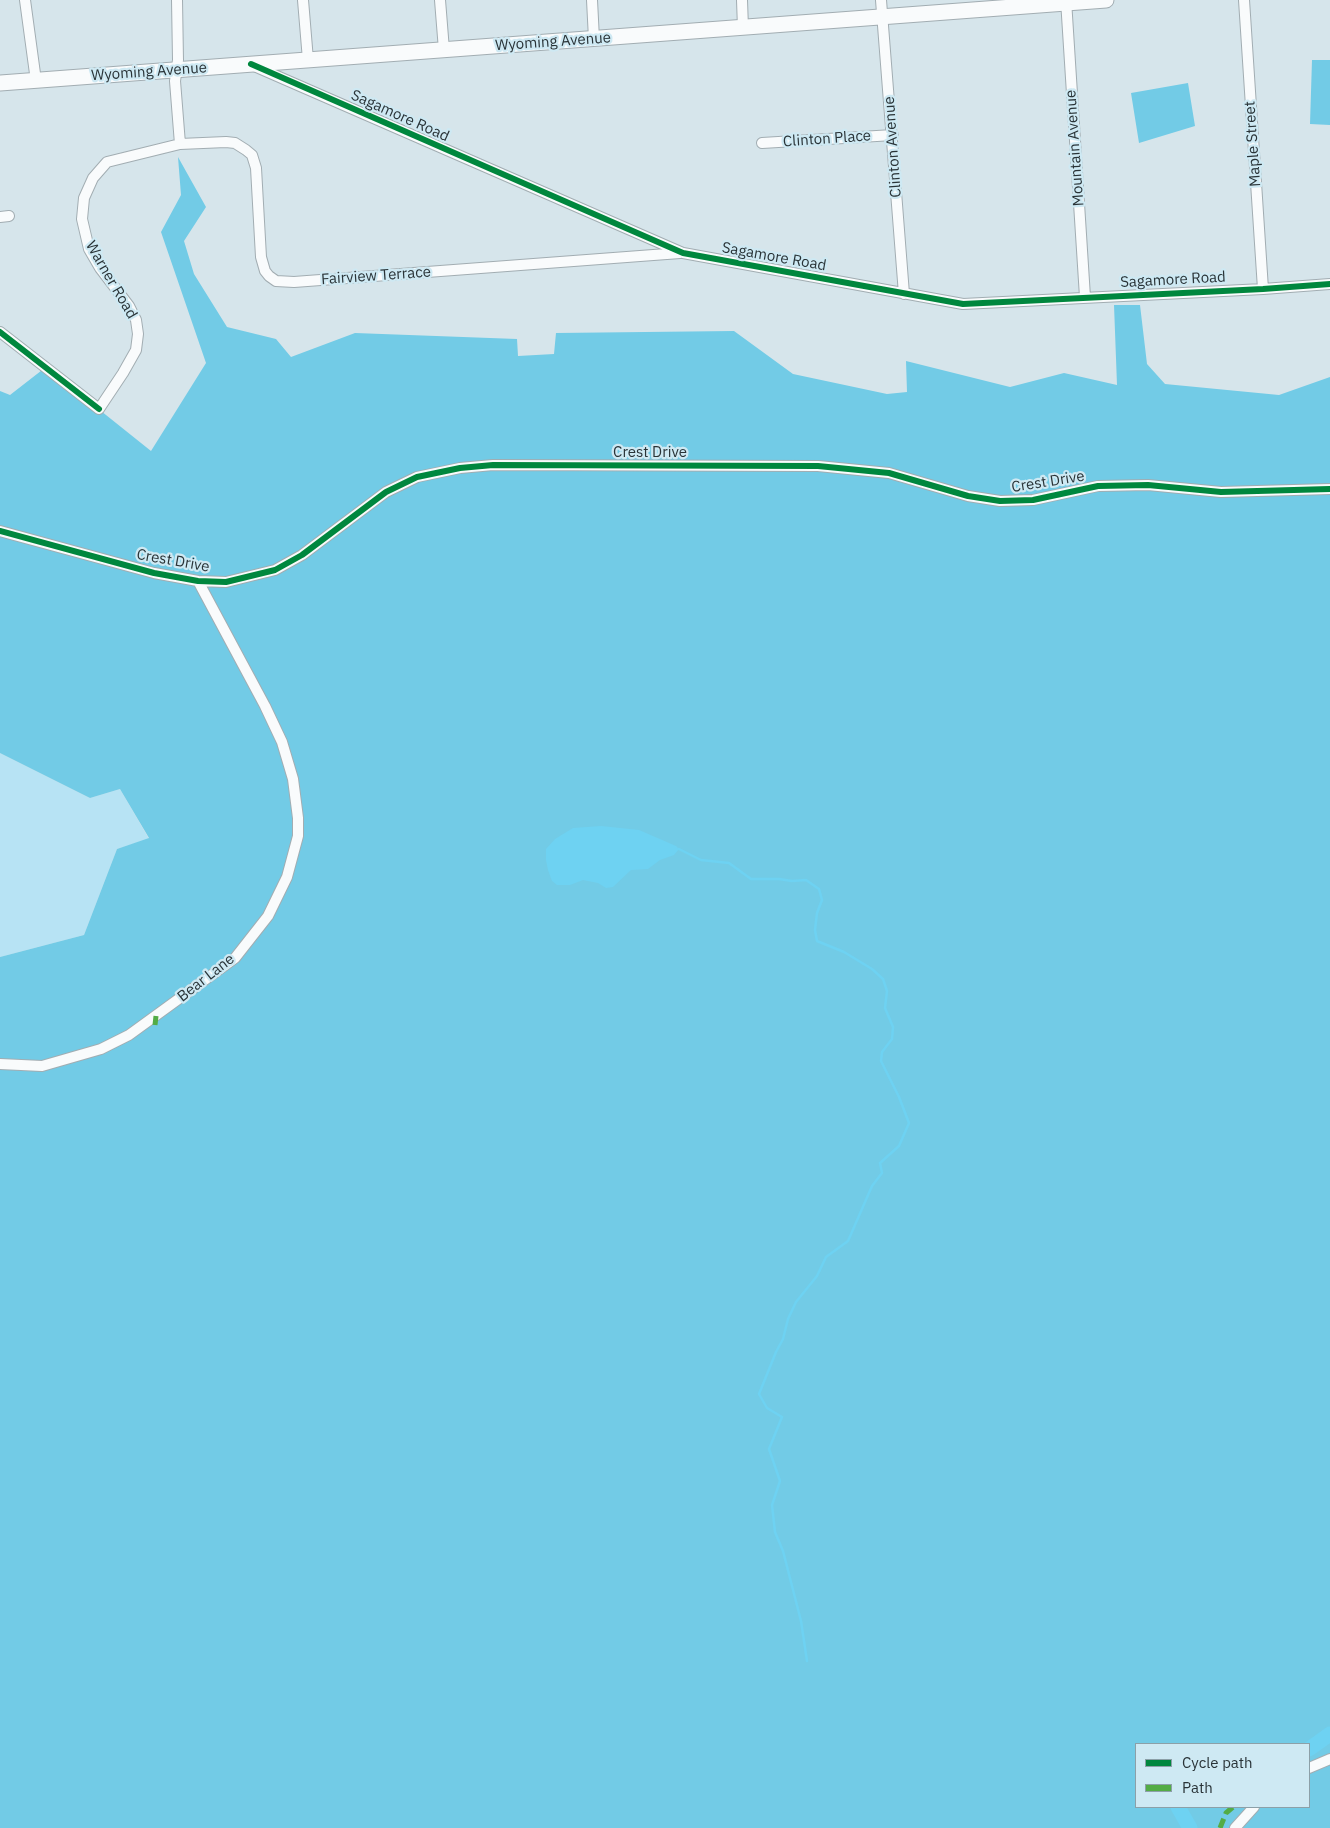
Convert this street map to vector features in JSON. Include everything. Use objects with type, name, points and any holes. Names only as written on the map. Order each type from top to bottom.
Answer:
[{"type":"main road","name":"Wyoming Avenue","points":[[0,83],[883,18],[1066,1],[1106,0]]},
{"type":"street","points":[[26,0],[36,81]]},
{"type":"street","points":[[177,0],[178,58],[175,81],[180,144]]},
{"type":"street","points":[[303,0],[308,60]]},
{"type":"street","points":[[440,0],[444,50]]},
{"type":"street","points":[[592,0],[594,39]]},
{"type":"street","points":[[742,0],[743,28]]},
{"type":"street","name":"Clinton Avenue","points":[[882,0],[904,294]]},
{"type":"street","name":"Maple Street","points":[[1244,0],[1263,289]]},
{"type":"street","name":"Mountain Avenue","points":[[1066,1],[1085,297]]},
{"type":"street","name":"Sagamore Road","points":[[251,64],[683,253],[963,304],[1330,284]]},
{"type":"street","name":"Clinton Place","points":[[762,144],[893,135]]},
{"type":"street","name":"Fairview Terrace","points":[[180,144],[226,142],[235,144],[252,155],[256,168],[260,258],[265,271],[276,281],[294,282],[683,253]]},
{"type":"street","name":"Warner Road","points":[[0,332],[98,409],[123,373],[136,350],[138,334],[136,320],[129,306],[100,268],[90,249],[82,219],[84,198],[93,178],[107,162],[180,144]]},
{"type":"street","name":"Crest Drive","points":[[0,532],[154,573],[198,581],[226,582],[275,570],[302,555],[386,492],[417,478],[460,468],[485,466],[818,466],[889,473],[968,496],[1000,501],[1033,500],[1106,486],[1148,485],[1221,492],[1330,489]]},
{"type":"street","name":"Bear Lane","points":[[0,1064],[42,1066],[100,1049],[129,1035],[235,958],[268,916],[287,877],[298,836],[298,818],[293,779],[282,742],[265,706],[198,581]]},
{"type":"street","points":[[1310,1768],[1330,1759]]},
{"type":"street","points":[[1235,1828],[1253,1808]]},
{"type":"shaded area","points":[[1312,60],[1330,60],[1330,125],[1310,124]]},
{"type":"shaded area","points":[[1188,83],[1195,126],[1139,143],[1131,93]]},
{"type":"shaded area","points":[[178,157],[206,207],[184,241],[194,274],[227,327],[276,339],[291,357],[355,333],[517,339],[518,356],[554,354],[556,333],[734,331],[793,374],[887,394],[907,392],[906,361],[1010,387],[1064,373],[1117,385],[1114,305],[1140,305],[1147,364],[1165,384],[1279,395],[1330,377],[1330,1828],[0,1828],[0,957],[84,935],[117,849],[149,838],[120,789],[90,798],[0,753],[0,391],[10,395],[46,367],[151,451],[206,363],[161,232],[181,195]]},
{"type":"shaded area","points":[[0,753],[90,798],[120,789],[149,839],[117,849],[84,935],[0,957]]},
{"type":"shaded area","points":[[601,826],[639,830],[679,849],[674,855],[660,860],[648,869],[631,870],[613,887],[606,888],[598,883],[583,880],[570,885],[557,885],[552,881],[546,860],[546,849],[555,839],[573,828]]},
{"type":"waterway","points":[[679,849],[701,860],[729,863],[751,879],[806,880],[819,889],[822,900],[817,913],[815,930],[817,941],[844,952],[872,969],[883,979],[887,991],[885,1008],[893,1027],[892,1039],[882,1052],[881,1061],[899,1097],[909,1123],[899,1146],[880,1163],[882,1173],[872,1186],[848,1241],[826,1257],[817,1276],[796,1302],[788,1319],[783,1339],[759,1394],[767,1408],[782,1417],[769,1449],[780,1481],[772,1505],[775,1532],[783,1551],[801,1621],[807,1661]]},
{"type":"waterway","points":[[1310,1748],[1330,1734]]},
{"type":"waterway","points":[[1179,1808],[1190,1828]]},
{"type":"marked path","points":[[155,1025],[156,1016]]},
{"type":"marked path","points":[[1220,1828],[1226,1813],[1232,1808]]},
{"type":"cycle path","points":[[251,64],[683,253],[963,304],[1330,284]]},
{"type":"cycle path","points":[[0,332],[99,409]]},
{"type":"cycle path","points":[[0,531],[154,573],[198,581],[226,582],[275,570],[302,555],[386,492],[417,477],[460,468],[493,465],[818,466],[889,473],[968,496],[1000,501],[1033,500],[1098,486],[1148,485],[1221,492],[1330,489]]}]
